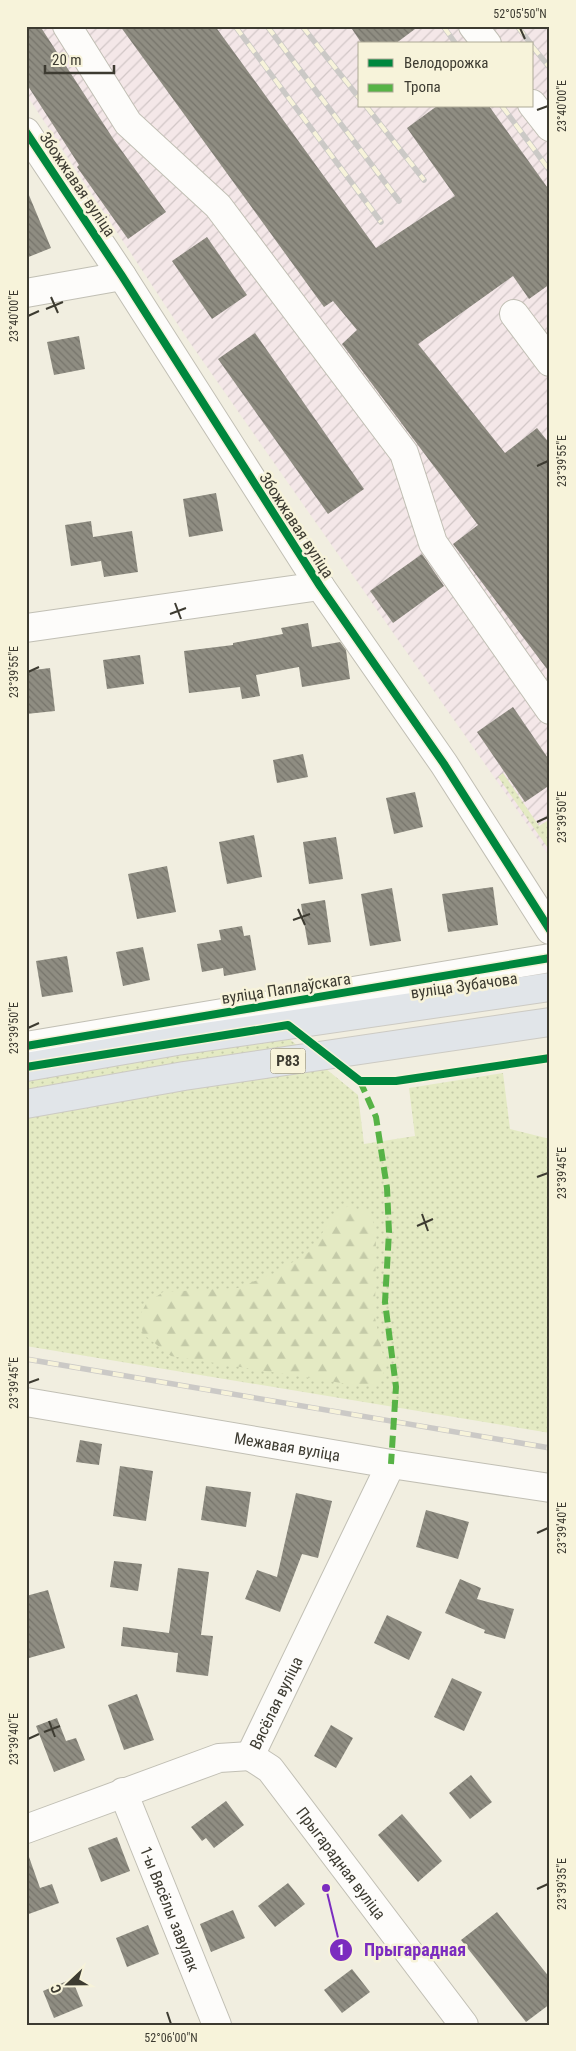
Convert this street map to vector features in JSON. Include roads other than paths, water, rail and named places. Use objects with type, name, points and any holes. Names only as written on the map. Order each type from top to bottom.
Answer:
[{"type":"highway","name":"вуліца Зубачова","points":[[26,1068],[177,1041],[550,987]]},
{"type":"highway","name":"Р83","points":[[26,1104],[184,1076],[550,1022]]},
{"type":"street","points":[[67,26],[128,123],[218,206],[404,453],[433,543],[550,710]]},
{"type":"street","points":[[473,26],[485,42]]},
{"type":"street","points":[[534,107],[550,127]]},
{"type":"street","name":"Збожжавая вуліца","points":[[26,132],[122,276],[320,586],[444,764],[550,930]]},
{"type":"street","points":[[26,293],[122,276]]},
{"type":"street","points":[[514,314],[550,362]]},
{"type":"street","points":[[26,628],[320,586]]},
{"type":"street","name":"вуліца Паплаўскага","points":[[26,1046],[550,958]]},
{"type":"street","name":"Межавая вуліца","points":[[26,1402],[391,1464],[550,1488]]},
{"type":"street","name":"Вясёлая вуліца","points":[[26,1829],[219,1758],[250,1756],[391,1464]]},
{"type":"street","name":"Прыгарадная вуліца","points":[[250,1756],[270,1769],[464,2025]]},
{"type":"street","name":"1-ы Вясёлы завулак","points":[[123,1792],[218,2025]]},
{"type":"railway","points":[[235,26],[381,222]]},
{"type":"railway","points":[[267,26],[399,201]]},
{"type":"railway","points":[[302,26],[358,96]]},
{"type":"railway","points":[[443,26],[455,42]]},
{"type":"railway","points":[[517,26],[529,42]]},
{"type":"railway","points":[[534,48],[550,68]]},
{"type":"railway","points":[[368,108],[424,180]]},
{"type":"railway","points":[[503,108],[550,171]]},
{"type":"railway","points":[[26,1359],[550,1448]]},
{"type":"place","name":"Прыгарадная","points":[[326,1888]]}]
